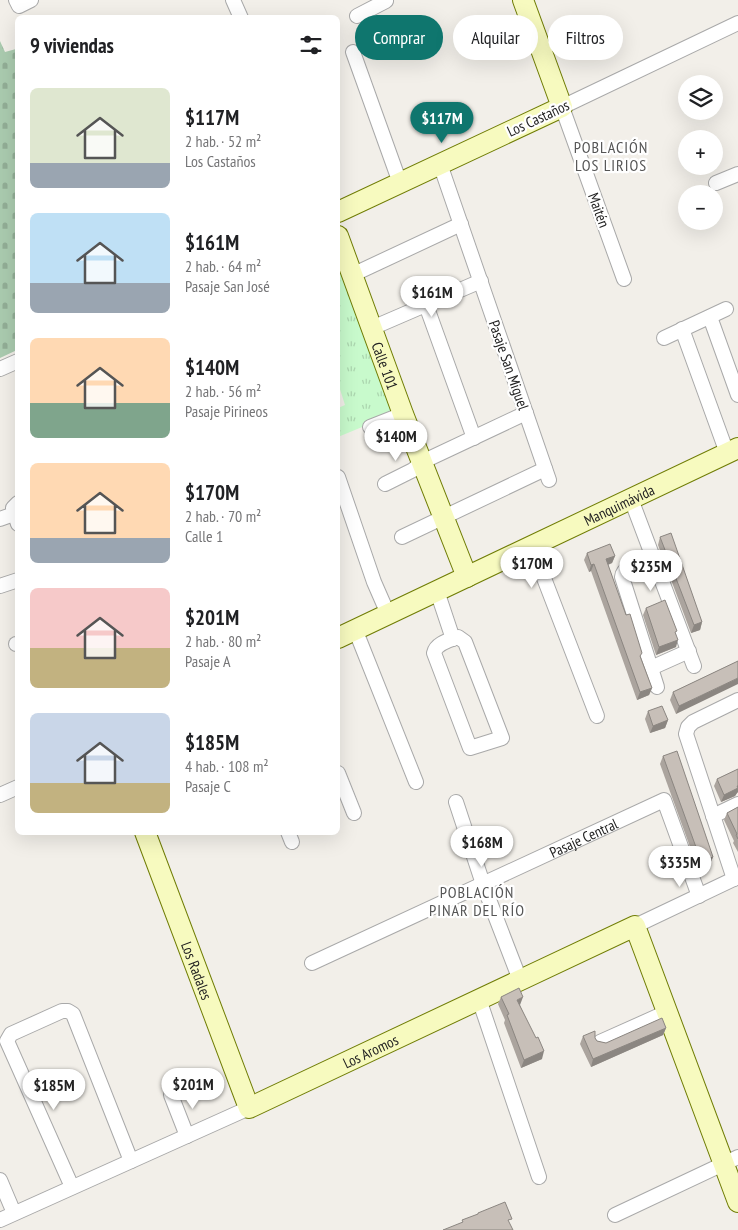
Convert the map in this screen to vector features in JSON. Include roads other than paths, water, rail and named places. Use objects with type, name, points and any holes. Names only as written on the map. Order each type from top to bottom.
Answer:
[{"type":"street","points":[[233,0],[240,15]]},
{"type":"street","points":[[359,15],[386,0]]},
{"type":"street","name":"Maitén","points":[[523,0],[624,279]]},
{"type":"street","name":"Los Castaños","points":[[340,211],[562,108],[738,22]]},
{"type":"street","points":[[353,52],[400,183]]},
{"type":"street","name":"Pasaje San Miguel","points":[[440,164],[547,474],[443,518]]},
{"type":"street","points":[[716,183],[738,174]]},
{"type":"street","points":[[352,275],[461,224]]},
{"type":"street","name":"Calle 101","points":[[340,242],[403,414],[466,577]]},
{"type":"street","points":[[372,328],[480,281]]},
{"type":"street","points":[[426,305],[474,438]]},
{"type":"street","points":[[664,338],[726,310]]},
{"type":"street","points":[[710,317],[738,395]]},
{"type":"street","points":[[682,329],[732,450]]},
{"type":"street","points":[[0,369],[15,362]]},
{"type":"street","points":[[385,484],[413,470],[422,462],[526,413]]},
{"type":"street","points":[[370,427],[403,414]]},
{"type":"street","name":"Manquimávida","points":[[343,632],[388,614],[732,450]]},
{"type":"street","points":[[340,483],[374,582],[388,614]]},
{"type":"street","points":[[632,498],[694,666]]},
{"type":"street","points":[[0,519],[15,512]]},
{"type":"street","points":[[402,538],[443,518]]},
{"type":"street","points":[[533,545],[537,560],[597,716]]},
{"type":"street","points":[[653,558],[627,568],[622,574],[657,687]]},
{"type":"street","points":[[0,586],[15,581]]},
{"type":"street","points":[[437,591],[453,639]]},
{"type":"street","points":[[343,632],[416,782]]},
{"type":"street","points":[[461,638],[465,642],[502,738],[470,748],[434,653],[438,645],[453,639],[461,638]]},
{"type":"street","points":[[651,668],[689,651]]},
{"type":"street","points":[[736,878],[686,738],[687,730],[693,722],[738,700]]},
{"type":"street","points":[[340,778],[354,813]]},
{"type":"street","points":[[0,795],[15,788]]},
{"type":"street","name":"Pasaje Central","points":[[312,963],[664,800],[699,896]]},
{"type":"street","points":[[456,802],[483,884],[520,980]]},
{"type":"street","points":[[713,816],[738,804]]},
{"type":"street","name":"Los Radales","points":[[146,835],[249,1108]]},
{"type":"street","name":"Los Aromos","points":[[0,1220],[249,1108],[736,878]]},
{"type":"street","points":[[635,926],[667,1012],[731,1160],[738,1202]]},
{"type":"street","points":[[479,1000],[539,1177]]},
{"type":"street","points":[[72,1187],[8,1044],[11,1034],[62,1011],[68,1010],[72,1014],[131,1161]]},
{"type":"street","points":[[600,1042],[667,1012]]},
{"type":"street","points":[[171,1095],[188,1136]]},
{"type":"street","points":[[615,1215],[731,1160]]},
{"type":"street","points":[[0,1180],[14,1213]]},
{"type":"district","name":"POBLACIÓN LOS LIRIOS","points":[[611,156]]},
{"type":"district","name":"POBLACIÓN PINAR DEL RÍO","points":[[477,901]]}]
